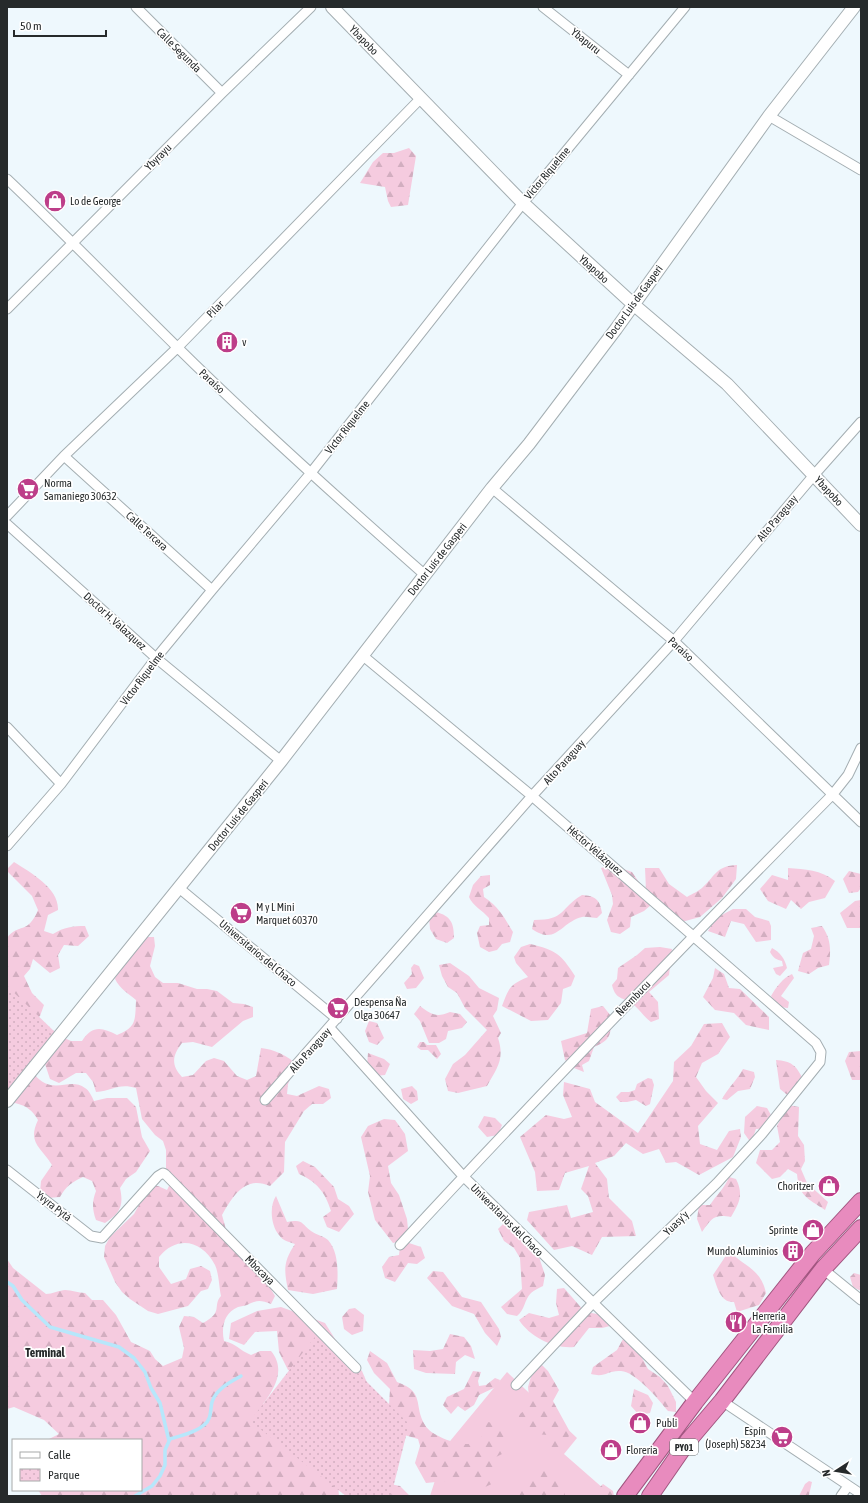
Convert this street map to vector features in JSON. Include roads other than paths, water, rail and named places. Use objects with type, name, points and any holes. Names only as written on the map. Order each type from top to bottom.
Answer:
[{"type":"highway","name":"PY01","points":[[625,1496],[694,1402],[813,1253],[861,1201]]},
{"type":"highway","name":"PY01","points":[[650,1496],[688,1440],[722,1401],[823,1270],[861,1228]]},
{"type":"street","name":"Calle Segunda","points":[[136,7],[222,93]]},
{"type":"street","name":"Ybyrayu","points":[[7,309],[222,93],[312,7]]},
{"type":"street","name":"Ybapobo","points":[[332,7],[522,203],[633,304],[727,384],[861,525]]},
{"type":"street","name":"Ybapuru","points":[[543,7],[629,75]]},
{"type":"street","name":"Victor Riquelme","points":[[7,846],[62,784],[156,658],[310,474],[522,203],[685,7]]},
{"type":"street","name":"Doctor Luis de Gasperi","points":[[7,1101],[281,761],[492,488],[529,444],[633,304],[769,116],[854,7]]},
{"type":"street","name":"Pilar","points":[[7,516],[64,456],[177,348],[421,98]]},
{"type":"street","points":[[769,116],[861,170]]},
{"type":"street","name":"Paraíso","points":[[7,178],[73,242],[177,348],[310,474],[425,575]]},
{"type":"street","name":"Alto Paraguay","points":[[265,1100],[330,1028],[532,796],[674,641],[814,475],[861,422]]},
{"type":"street","name":"Calle Tercera","points":[[64,456],[212,590]]},
{"type":"street","name":"Paraíso","points":[[492,488],[674,641],[861,822]]},
{"type":"street","name":"Doctor H. Valazquez","points":[[7,524],[156,658],[281,761]]},
{"type":"street","name":"Héctor Velázquez","points":[[362,655],[532,796],[816,1043],[821,1052]]},
{"type":"street","points":[[7,727],[62,784]]},
{"type":"street","name":"Ñeembucu","points":[[400,1245],[463,1176],[693,936],[833,794],[848,775],[861,748]]},
{"type":"street","name":"Universitarios del Chaco","points":[[179,888],[337,1019]]},
{"type":"street","name":"Universitarios del Chaco","points":[[330,1028],[463,1176],[592,1304],[694,1402]]},
{"type":"street","name":"Yuasy'y","points":[[516,1385],[592,1304],[717,1183],[752,1144],[820,1062],[821,1052]]},
{"type":"street","name":"Yvyra Pytá","points":[[7,1170],[91,1236],[102,1238],[163,1173]]},
{"type":"street","name":"Mbocaya","points":[[163,1173],[356,1368]]},
{"type":"street","points":[[823,1270],[861,1300]]},
{"type":"street","points":[[722,1401],[861,1494]]},
{"type":"street","points":[[841,1496],[848,1486]]},
{"type":"waterway","points":[[7,1282],[13,1286],[22,1300],[50,1327],[119,1347],[134,1358],[145,1372],[151,1388],[160,1403],[169,1441]]},
{"type":"waterway","points":[[135,1496],[152,1486],[160,1476],[165,1465],[165,1450],[170,1439],[192,1432],[207,1423],[210,1417],[214,1397],[224,1386],[241,1376]]},
{"type":"place","name":"Lo de George","points":[[55,201]]},
{"type":"place","name":"v","points":[[227,342]]},
{"type":"place","name":"Norma Samaniego 30632","points":[[28,489]]},
{"type":"place","name":"M y L Mini Marquet 60370","points":[[241,913]]},
{"type":"place","name":"Despensa Ña Olga 30647","points":[[338,1008]]},
{"type":"place","name":"Choritzer","points":[[829,1186]]},
{"type":"place","name":"Sprinte","points":[[813,1230]]},
{"type":"place","name":"Mundo Aluminios","points":[[793,1251]]},
{"type":"place","name":"Herreria La Familia","points":[[736,1322]]},
{"type":"place","name":"Publi","points":[[640,1423]]},
{"type":"place","name":"Espín (Joseph) 58234","points":[[782,1437]]},
{"type":"place","name":"Floreria","points":[[611,1450]]},
{"type":"district","name":"Terminal","points":[[45,1353]]}]
